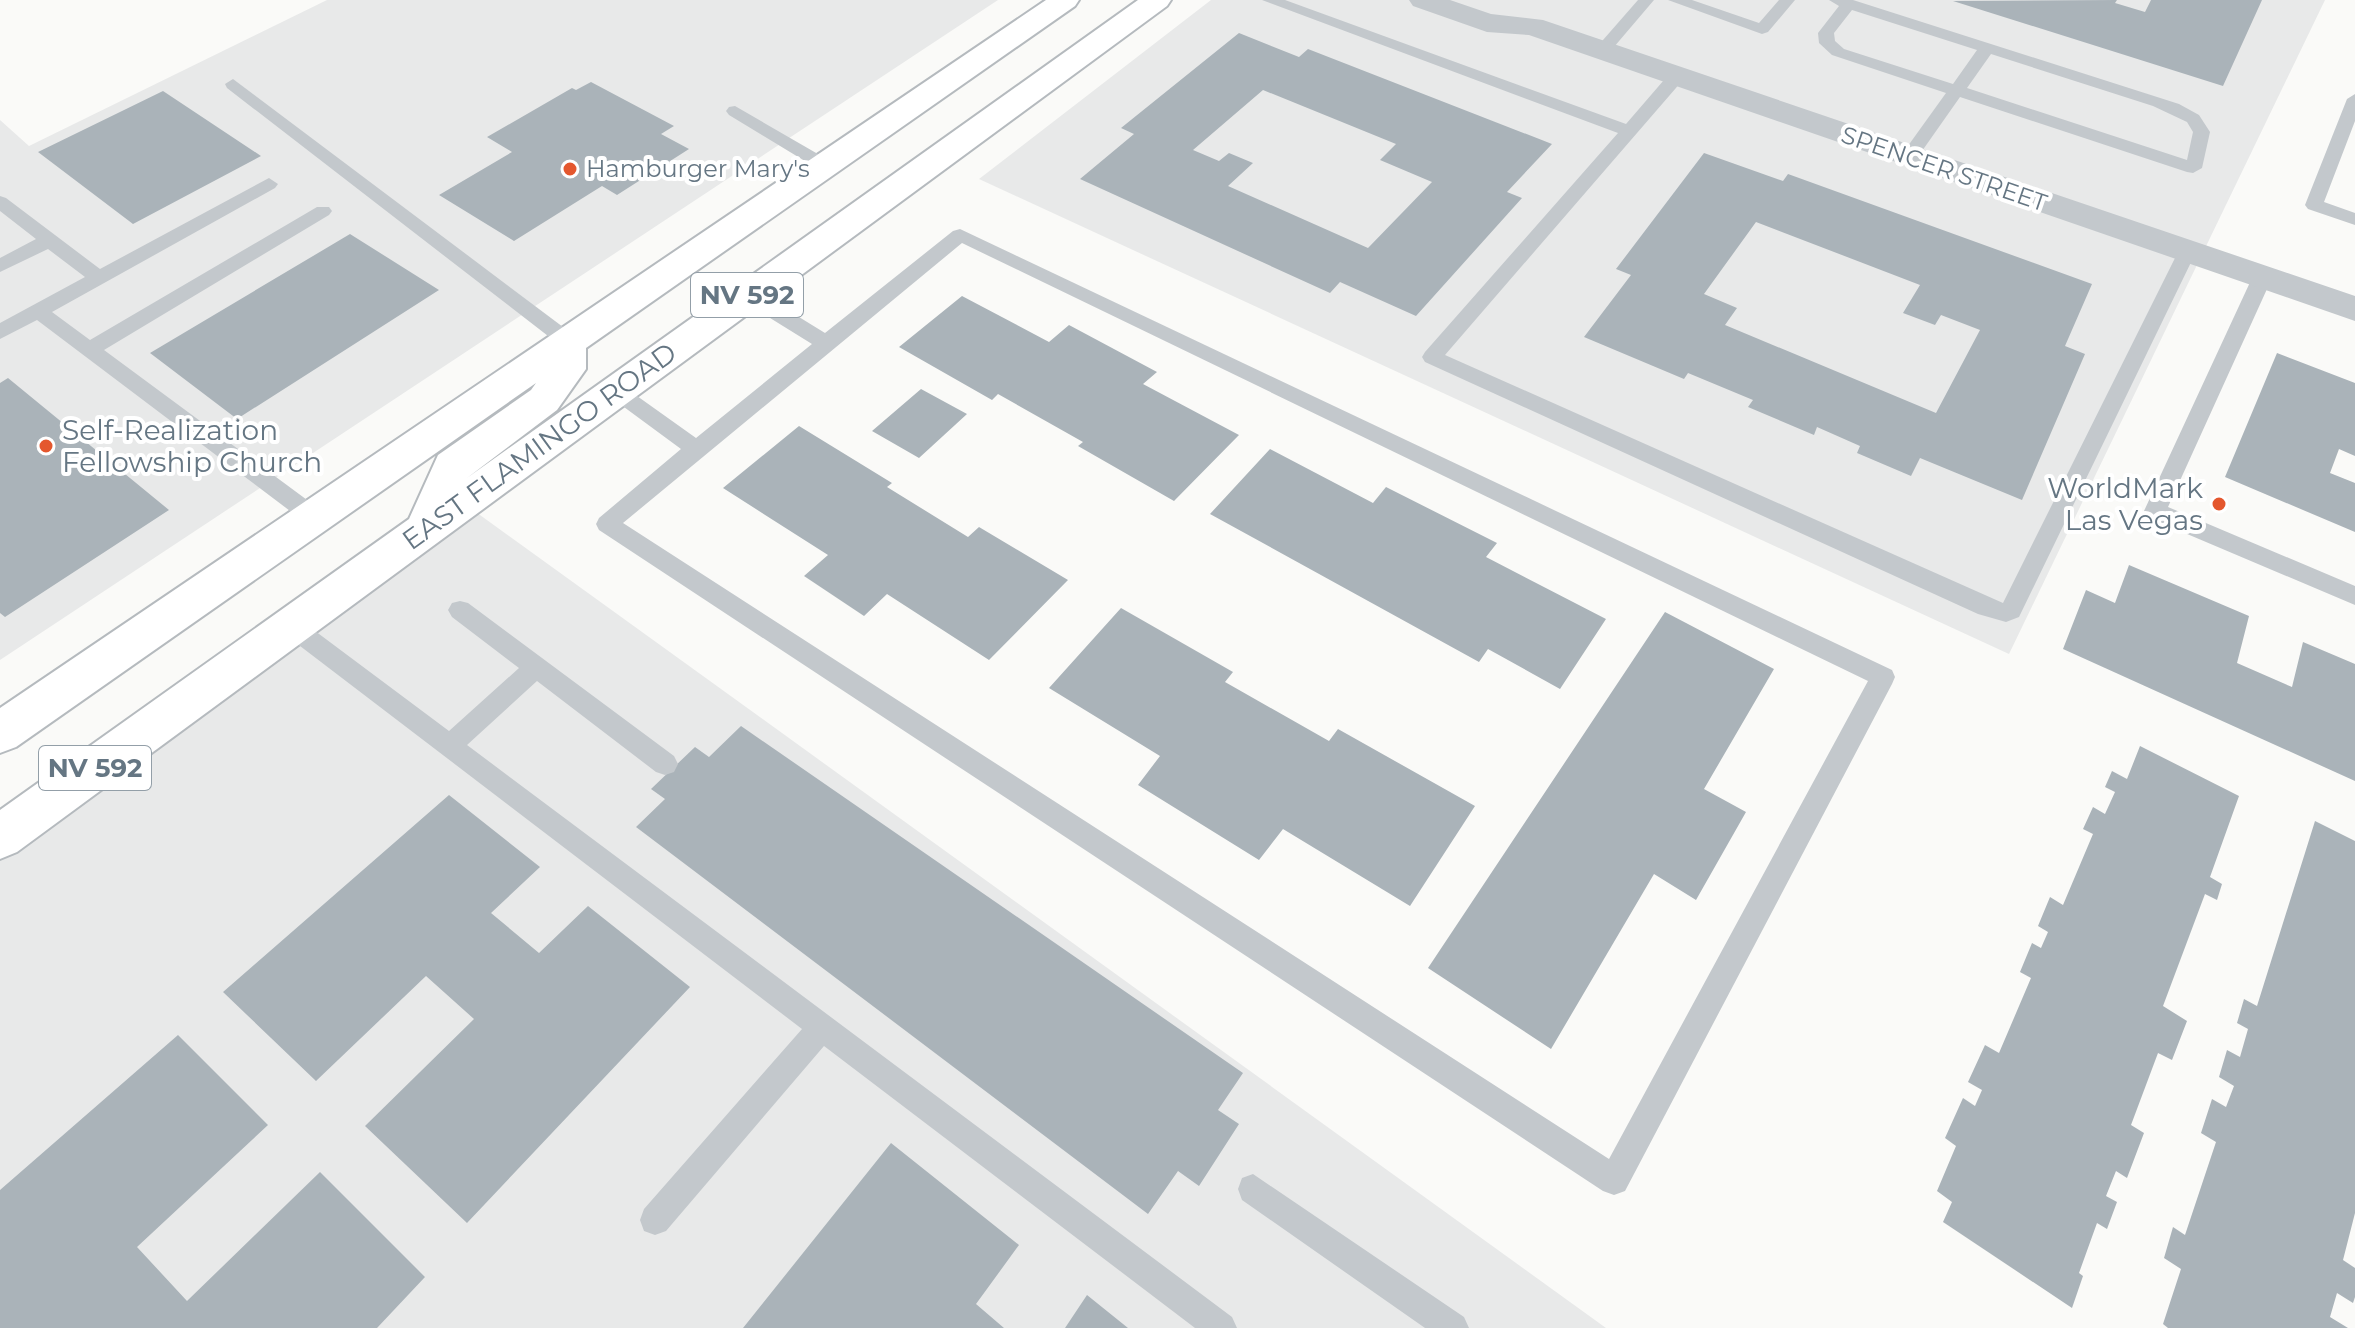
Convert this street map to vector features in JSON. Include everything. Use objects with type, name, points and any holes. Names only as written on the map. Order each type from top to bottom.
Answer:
[{"type":"main road","name":"NV 592","points":[[0,733],[1065,0]]},
{"type":"main road","name":"EAST FLAMINGO ROAD","points":[[0,837],[1157,0]]},
{"type":"main road","points":[[616,391],[632,342],[711,283],[716,241]]},
{"type":"main road","points":[[425,529],[452,465],[544,400],[567,369],[568,341]]},
{"type":"street","name":"SPENCER STREET","points":[[1423,0],[1487,23],[1533,26],[2355,309]]},
{"type":"street","name":"SPENCER STREET","points":[[1507,0],[1533,26]]},
{"type":"lane","points":[[1270,0],[1630,131]]},
{"type":"lane","points":[[1602,51],[1646,0]]},
{"type":"lane","points":[[1676,0],[1762,29],[1787,0]]},
{"type":"lane","points":[[1843,2],[2159,102],[2190,115],[2203,134],[2204,145],[2193,168],[1838,52],[1827,43],[1826,33],[1843,2]]},
{"type":"lane","points":[[1909,157],[1987,48]]},
{"type":"lane","points":[[1676,77],[1432,357],[1957,594],[2006,613],[2011,610],[2187,252]]},
{"type":"lane","points":[[233,84],[568,341]]},
{"type":"lane","points":[[2355,99],[2314,205],[2355,219]]},
{"type":"lane","points":[[735,111],[824,165]]},
{"type":"lane","points":[[0,332],[269,184]]},
{"type":"lane","points":[[0,202],[99,278]]},
{"type":"lane","points":[[90,349],[323,211]]},
{"type":"lane","points":[[960,235],[1883,677],[1614,1180],[607,524],[696,449],[960,235]]},
{"type":"lane","points":[[0,266],[50,240]]},
{"type":"lane","points":[[2262,278],[2155,511],[2355,596]]},
{"type":"lane","points":[[748,295],[826,343]]},
{"type":"lane","points":[[38,311],[314,517]]},
{"type":"lane","points":[[616,391],[696,449]]},
{"type":"lane","points":[[460,610],[665,764]]},
{"type":"lane","points":[[291,626],[1221,1328]]},
{"type":"lane","points":[[449,746],[536,667]]},
{"type":"lane","points":[[655,1220],[822,1027]]},
{"type":"lane","points":[[1253,1189],[1453,1328]]},
{"type":"shaded area","points":[[327,0],[998,0],[0,660],[0,120],[29,146]]},
{"type":"shaded area","points":[[1211,0],[2325,0],[2009,654],[979,179]]},
{"type":"shaded area","points":[[462,502],[1606,1328],[0,1328],[0,837]]},
{"type":"building","points":[[2117,0],[2115,3],[2145,12],[2151,0],[2262,0],[2223,86],[1953,1]]},
{"type":"building","points":[[1239,33],[1299,57],[1308,49],[1552,144],[1507,192],[1522,198],[1416,316],[1340,282],[1330,293],[1080,179],[1134,134],[1121,128]],"holes":[[[1263,90],[1396,144],[1380,160],[1432,182],[1368,248],[1228,186],[1253,163],[1229,153],[1219,161],[1193,150]]]},
{"type":"building","name":"Hamburger Mary's","points":[[591,82],[674,126],[661,134],[689,149],[617,195],[602,186],[514,241],[439,195],[512,152],[487,137],[572,88],[576,90]]},
{"type":"building","points":[[163,91],[261,156],[133,224],[38,152]]},
{"type":"building","points":[[1704,153],[1783,181],[1788,174],[2092,284],[2065,346],[2085,354],[2022,500],[1920,458],[1911,476],[1857,453],[1860,446],[1817,427],[1814,435],[1748,407],[1753,400],[1688,373],[1684,379],[1584,337],[1631,275],[1616,269]],"holes":[[[1756,222],[1920,285],[1903,313],[1935,325],[1941,315],[1980,330],[1936,413],[1725,325],[1737,308],[1704,294]]]},
{"type":"building","points":[[350,234],[439,290],[237,419],[150,353]]},
{"type":"building","points":[[962,296],[1049,342],[1069,325],[1157,372],[1143,384],[1239,435],[1174,501],[1078,446],[1083,442],[998,394],[992,400],[899,347]]},
{"type":"building","points":[[2277,353],[2355,383],[2355,456],[2339,449],[2330,473],[2355,483],[2355,532],[2225,477]]},
{"type":"building","name":"Self-Realization Fellowship Church","points":[[8,378],[169,510],[5,617],[0,613],[0,383]]},
{"type":"building","points":[[921,389],[967,414],[919,458],[872,431]]},
{"type":"building","points":[[799,426],[892,483],[887,487],[968,537],[979,527],[1068,580],[989,660],[887,594],[864,616],[804,576],[828,555],[723,488]]},
{"type":"building","points":[[1270,449],[1373,503],[1386,487],[1497,543],[1486,557],[1606,619],[1560,689],[1488,649],[1479,662],[1210,514]]},
{"type":"building","points":[[2129,565],[2249,616],[2237,663],[2292,687],[2303,642],[2355,664],[2355,781],[2063,649],[2086,590],[2115,603]]},
{"type":"building","points":[[1121,608],[1233,672],[1225,682],[1329,741],[1338,729],[1475,806],[1410,906],[1283,829],[1259,860],[1138,785],[1160,756],[1049,688]]},
{"type":"building","points":[[1665,612],[1774,669],[1704,789],[1746,812],[1696,900],[1654,874],[1551,1049],[1428,968]]},
{"type":"building","points":[[741,726],[1243,1073],[1218,1110],[1239,1124],[1199,1186],[1178,1171],[1148,1214],[636,827],[665,799],[651,789],[695,747],[709,757]]},
{"type":"building","points":[[2140,746],[2239,796],[2210,877],[2222,884],[2217,900],[2205,894],[2163,1006],[2187,1021],[2172,1060],[2158,1053],[2131,1125],[2144,1133],[2127,1178],[2116,1171],[2106,1196],[2117,1202],[2107,1229],[2097,1223],[2079,1273],[2083,1276],[2072,1308],[1943,1222],[1952,1202],[1937,1191],[1956,1146],[1945,1138],[1963,1098],[1975,1106],[1982,1090],[1968,1082],[1985,1045],[1999,1053],[2031,978],[2020,972],[2032,943],[2041,948],[2048,932],[2038,926],[2050,897],[2063,905],[2093,834],[2083,829],[2093,807],[2105,814],[2115,792],[2105,787],[2112,771],[2127,779]]},
{"type":"building","points":[[449,795],[540,867],[491,913],[539,953],[588,906],[690,987],[467,1223],[365,1126],[474,1019],[426,976],[316,1081],[223,992]]},
{"type":"building","points":[[2315,821],[2355,841],[2355,1213],[2343,1260],[2355,1268],[2355,1297],[2353,1303],[2337,1293],[2330,1317],[2348,1328],[2168,1328],[2163,1324],[2181,1269],[2164,1258],[2173,1227],[2185,1235],[2216,1142],[2201,1133],[2212,1099],[2226,1107],[2234,1086],[2219,1077],[2227,1050],[2240,1057],[2248,1029],[2237,1023],[2244,999],[2257,1006]]},
{"type":"building","points":[[178,1035],[268,1125],[137,1247],[187,1301],[320,1172],[425,1277],[377,1328],[0,1328],[0,1190]]},
{"type":"building","points":[[891,1143],[1019,1245],[976,1304],[1004,1328],[743,1328]]},
{"type":"building","points":[[1087,1295],[1128,1328],[1065,1328]]},
{"type":"place","name":"Hamburger Mary's","points":[[570,169]]},
{"type":"place","name":"Self-Realization Fellowship Church","points":[[46,446]]},
{"type":"place","name":"WorldMark Las Vegas","points":[[2219,504]]}]
